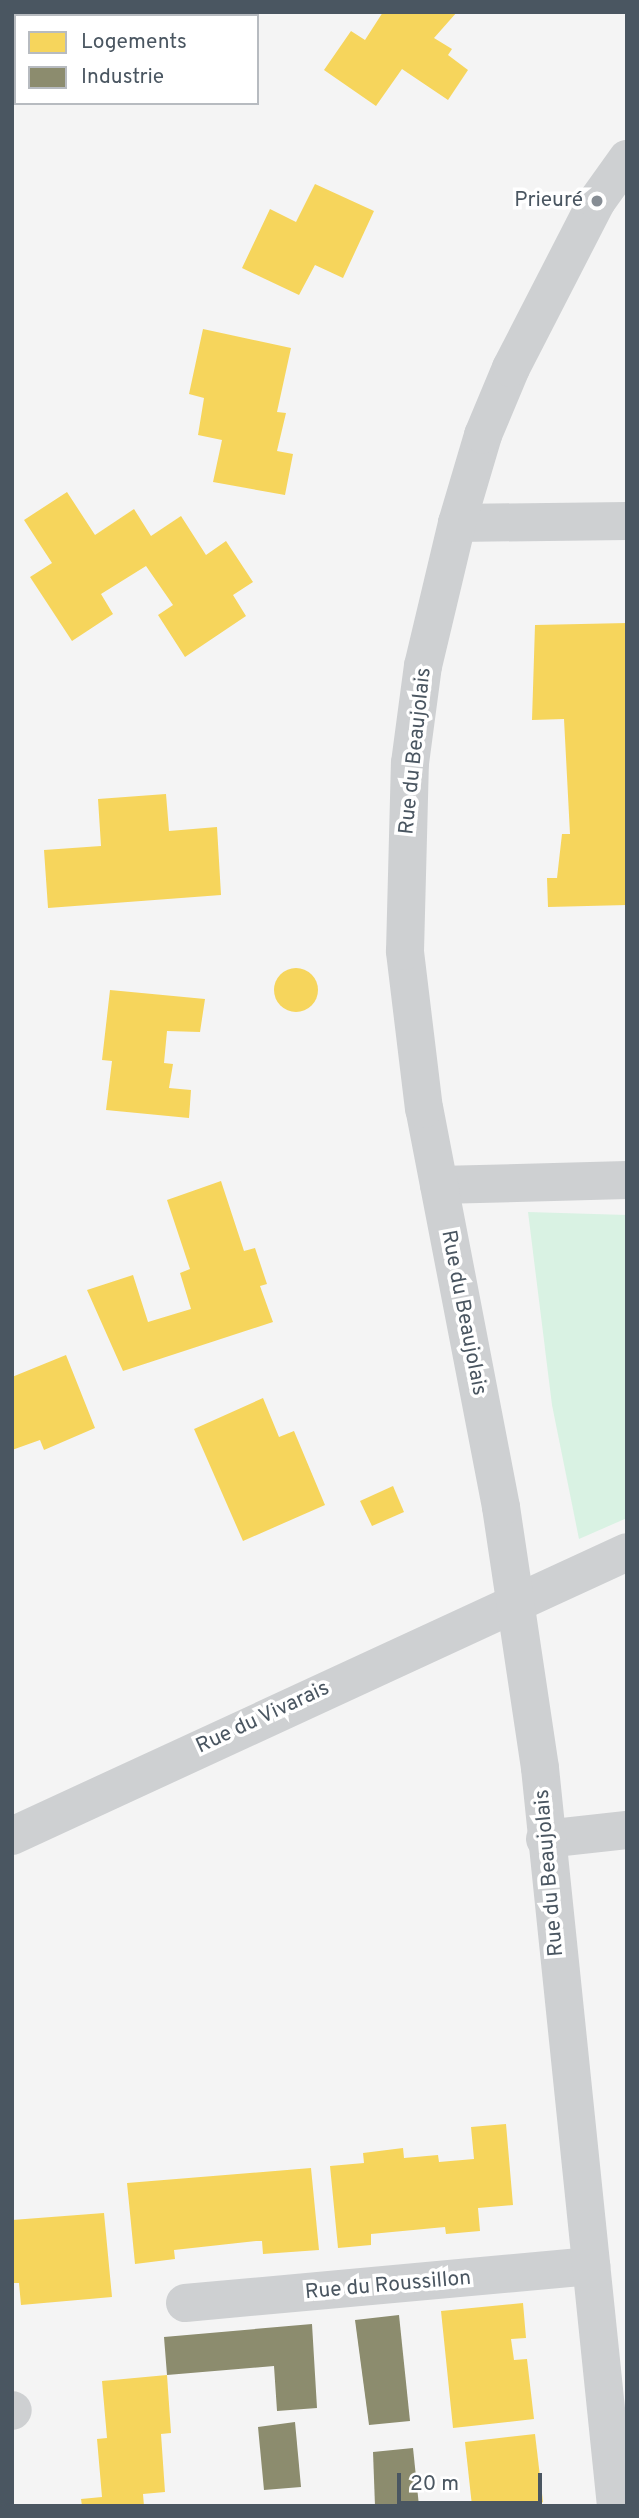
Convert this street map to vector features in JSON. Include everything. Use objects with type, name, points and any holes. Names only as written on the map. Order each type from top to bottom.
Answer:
[{"type":"street","name":"Rue du Beaujolais","points":[[616,2506],[613,2343],[591,2266],[545,1839],[540,1768],[515,1603],[411,1025],[405,951],[410,763],[423,666],[457,523],[483,435],[511,368],[597,201],[627,159]]},
{"type":"street","points":[[457,523],[627,521]]},
{"type":"street","points":[[439,1185],[627,1180]]},
{"type":"street","name":"Rue du Vivarais","points":[[12,1836],[627,1552]]},
{"type":"street","points":[[545,1839],[627,1830]]},
{"type":"street","name":"Rue du Roussillon","points":[[185,2303],[591,2266]]},
{"type":"green space","points":[[528,1212],[627,1215],[627,1518],[579,1539],[552,1405]]},
{"type":"building: Logements","points":[[383,12],[457,12],[434,38],[452,49],[448,55],[468,70],[448,100],[402,69],[376,106],[324,70],[351,31],[365,40]]},
{"type":"building: Logements","points":[[315,184],[374,211],[343,278],[315,265],[299,295],[242,268],[270,209],[296,222]]},
{"type":"building: Logements","points":[[203,329],[291,348],[277,412],[286,413],[277,451],[293,454],[285,495],[213,482],[222,440],[198,435],[204,398],[189,394]]},
{"type":"building: Logements","points":[[67,492],[95,535],[134,509],[151,536],[181,516],[206,555],[226,541],[253,582],[233,595],[246,616],[185,657],[158,615],[173,605],[146,566],[101,594],[113,614],[72,641],[30,577],[52,563],[24,520]]},
{"type":"building: Logements","points":[[627,623],[627,905],[548,907],[547,878],[557,878],[562,834],[570,834],[564,719],[532,720],[535,625]]},
{"type":"building: Logements","points":[[166,794],[169,831],[217,827],[221,895],[48,908],[44,850],[101,846],[98,799]]},
{"type":"building: Logements","points":[[296,968],[305,969],[312,974],[317,981],[317,999],[312,1006],[305,1011],[296,1012],[287,1011],[280,1006],[275,999],[274,990],[275,981],[280,974],[287,969]]},
{"type":"building: Logements","points":[[110,990],[205,999],[200,1032],[167,1031],[164,1063],[173,1064],[169,1088],[191,1090],[189,1118],[106,1110],[112,1061],[102,1060]]},
{"type":"building: Logements","points":[[221,1181],[244,1251],[255,1248],[267,1284],[260,1286],[273,1322],[123,1371],[87,1290],[133,1275],[148,1322],[191,1309],[180,1273],[190,1269],[167,1200]]},
{"type":"building: Logements","points":[[66,1355],[95,1428],[44,1450],[40,1440],[12,1450],[12,1377]]},
{"type":"building: Logements","points":[[263,1398],[279,1437],[294,1431],[325,1505],[243,1541],[194,1429]]},
{"type":"building: Logements","points":[[393,1486],[404,1512],[372,1526],[360,1501]]},
{"type":"building: Logements","points":[[506,2124],[513,2205],[478,2208],[480,2231],[446,2234],[445,2227],[371,2234],[371,2245],[338,2248],[330,2166],[364,2163],[363,2153],[403,2148],[404,2158],[438,2155],[439,2162],[474,2159],[471,2127]]},
{"type":"building: Logements","points":[[311,2168],[319,2250],[263,2254],[262,2241],[256,2241],[174,2250],[175,2259],[135,2264],[127,2183]]},
{"type":"building: Logements","points":[[104,2213],[112,2297],[21,2305],[19,2283],[12,2283],[12,2220]]},
{"type":"building: Logements","points":[[523,2303],[526,2338],[511,2339],[514,2360],[527,2359],[534,2419],[453,2428],[441,2311]]},
{"type":"building: Logements","points":[[167,2375],[171,2433],[161,2434],[165,2492],[143,2494],[144,2506],[82,2506],[81,2499],[102,2497],[97,2439],[107,2438],[102,2381]]},
{"type":"building: Logements","points":[[535,2434],[543,2502],[537,2506],[472,2506],[465,2442]]},
{"type":"building: Industrie","points":[[399,2315],[410,2421],[369,2425],[355,2320]]},
{"type":"building: Industrie","points":[[312,2324],[317,2408],[277,2411],[274,2366],[167,2375],[164,2337]]},
{"type":"building: Industrie","points":[[295,2422],[301,2487],[264,2490],[258,2427]]},
{"type":"building: Industrie","points":[[413,2448],[419,2506],[375,2506],[373,2452]]},
{"type":"place","name":"Prieuré","points":[[597,201]]}]
